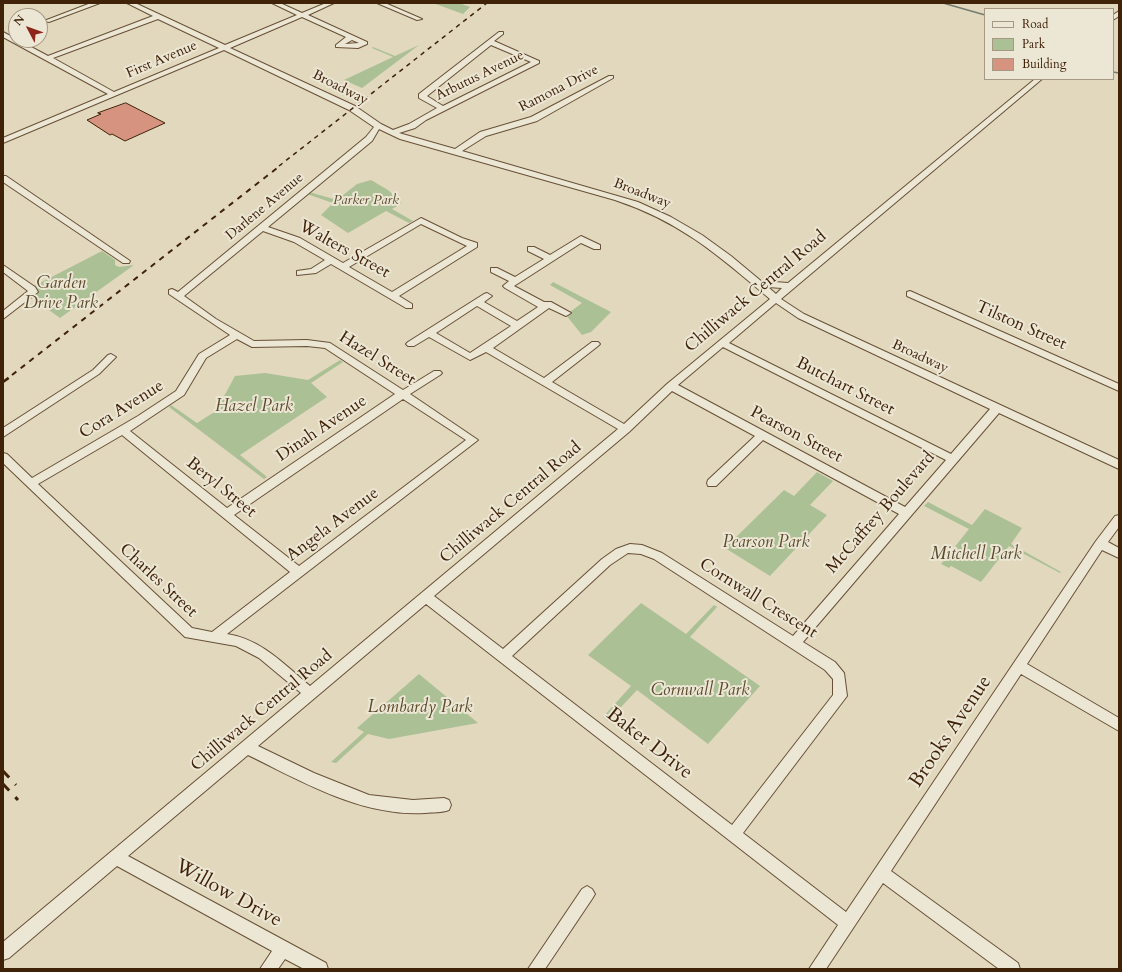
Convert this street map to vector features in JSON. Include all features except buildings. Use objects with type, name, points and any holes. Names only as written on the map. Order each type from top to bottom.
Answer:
[{"type":"street","points":[[48,21],[97,3]]},
{"type":"street","name":"Broadway","points":[[130,3],[352,108],[378,126],[393,133],[455,153],[618,198],[648,208],[705,241],[732,261],[775,298],[800,316],[1119,465]]},
{"type":"street","points":[[274,3],[351,37]]},
{"type":"street","name":"First Avenue","points":[[3,141],[331,3]]},
{"type":"street","points":[[380,3],[419,19]]},
{"type":"street","points":[[48,58],[159,16]]},
{"type":"street","points":[[443,109],[422,96],[500,33]]},
{"type":"street","points":[[3,34],[115,94]]},
{"type":"street","name":"Arbutus Avenue","points":[[393,133],[412,126],[423,118],[537,62],[490,42]]},
{"type":"street","name":"Ramona Drive","points":[[455,153],[483,134],[534,119],[611,77]]},
{"type":"street","name":"Chilliwack Central Road","points":[[3,952],[625,429],[671,386],[789,286],[1038,80]]},
{"type":"street","name":"Darlene Avenue","points":[[175,294],[261,228],[369,139],[378,126]]},
{"type":"street","points":[[409,139],[412,126]]},
{"type":"street","name":"Darlene Avenue","points":[[369,139],[393,133]]},
{"type":"street","points":[[3,178],[126,261]]},
{"type":"street","points":[[342,267],[421,221],[459,240],[474,245],[392,296]]},
{"type":"street","name":"Walters Street","points":[[261,228],[297,240],[409,306]]},
{"type":"street","points":[[544,306],[508,286],[581,239],[597,247]]},
{"type":"street","points":[[531,249],[551,259]]},
{"type":"street","points":[[300,273],[313,271],[331,260]]},
{"type":"street","points":[[3,268],[32,289],[33,292],[3,316]]},
{"type":"street","points":[[494,270],[516,281]]},
{"type":"street","points":[[760,284],[789,286]]},
{"type":"street","name":"Hazel Street","points":[[175,294],[213,322],[252,344],[307,343],[327,345],[473,440]]},
{"type":"street","name":"Tilston Street","points":[[910,294],[1119,388]]},
{"type":"street","points":[[411,344],[488,296]]},
{"type":"street","points":[[477,302],[517,325]]},
{"type":"street","points":[[429,333],[470,357],[486,348],[548,304],[566,313]]},
{"type":"street","name":"Cora Avenue","points":[[31,483],[123,431],[180,393],[202,356],[236,336]]},
{"type":"street","name":"Butchart Street","points":[[722,343],[953,459]]},
{"type":"street","points":[[545,382],[596,344]]},
{"type":"street","points":[[486,348],[625,429]]},
{"type":"street","points":[[3,433],[96,372],[111,358]]},
{"type":"street","name":"Dinah Avenue","points":[[227,514],[437,372]]},
{"type":"street","name":"Pearson Street","points":[[671,386],[906,513]]},
{"type":"street","name":"McCaffrey Boulevard","points":[[794,643],[997,408]]},
{"type":"street","name":"Beryl Street","points":[[123,431],[298,572]]},
{"type":"street","points":[[712,483],[762,435]]},
{"type":"street","name":"Angela Avenue","points":[[214,637],[473,440]]},
{"type":"street","name":"Charles Street","points":[[3,457],[189,633],[238,642],[263,654],[310,693]]},
{"type":"street","name":"Brooks Avenue","points":[[817,969],[1100,544],[1119,518]]},
{"type":"street","points":[[1100,544],[1119,553]]},
{"type":"street","name":"Cornwall Crescent","points":[[503,657],[606,562],[622,550],[639,547],[658,556],[830,666],[839,677],[840,696],[733,835]]},
{"type":"street","name":"Baker Drive","points":[[425,596],[848,923]]},
{"type":"street","points":[[1019,666],[1119,725]]},
{"type":"street","points":[[246,747],[309,778],[369,802],[413,807],[444,805]]},
{"type":"street","name":"Willow Drive","points":[[115,857],[320,969]]},
{"type":"street","points":[[881,874],[1012,969]]},
{"type":"street","points":[[536,969],[587,894]]},
{"type":"street","points":[[268,969],[283,949]]},
{"type":"green space","points":[[433,3],[459,3],[470,7],[463,14]]},
{"type":"green space","points":[[419,45],[362,88],[344,80],[393,57],[372,48],[373,47],[395,56]]},
{"type":"green space","name":"Parker Park","points":[[371,180],[388,190],[402,203],[392,209],[413,221],[409,223],[386,211],[348,233],[321,215],[333,203],[307,194],[309,192],[337,200],[357,184]]},
{"type":"green space","name":"Garden Drive Park","points":[[102,251],[115,260],[115,265],[119,267],[134,265],[60,318],[31,297],[36,294],[37,290],[34,286]]},
{"type":"green space","points":[[553,282],[611,312],[591,332],[582,335],[566,315],[582,303],[550,285]]},
{"type":"green space","name":"Hazel Park","points":[[340,360],[343,362],[311,383],[327,397],[240,455],[267,477],[264,479],[169,407],[171,405],[197,423],[216,411],[235,376],[265,373],[308,380]]},
{"type":"green space","name":"Pearson Park","points":[[817,472],[833,481],[810,505],[827,515],[770,576],[725,548],[784,490],[794,496]]},
{"type":"green space","name":"Mitchell Park","points":[[928,502],[972,525],[985,509],[1022,528],[1011,544],[1061,572],[1060,573],[1009,546],[981,582],[951,566],[949,568],[941,564],[969,529],[924,506]]},
{"type":"green space","name":"Cornwall Park","points":[[641,603],[686,634],[714,605],[717,607],[690,637],[760,686],[708,744],[637,690],[608,721],[603,717],[631,686],[588,655]]},
{"type":"green space","name":"Lombardy Park","points":[[419,674],[478,723],[389,739],[368,734],[336,763],[331,762],[364,732],[357,728]]},
{"type":"waterway","points":[[943,3],[984,15]]},
{"type":"waterway","points":[[1114,72],[1119,73]]},
{"type":"railway","points":[[279,166],[487,3]]},
{"type":"railway","points":[[12,375],[281,165]]},
{"type":"railway","points":[[3,382],[14,374]]},
{"type":"railway","points":[[3,771],[16,785]]},
{"type":"railway","points":[[3,784],[18,800]]}]
